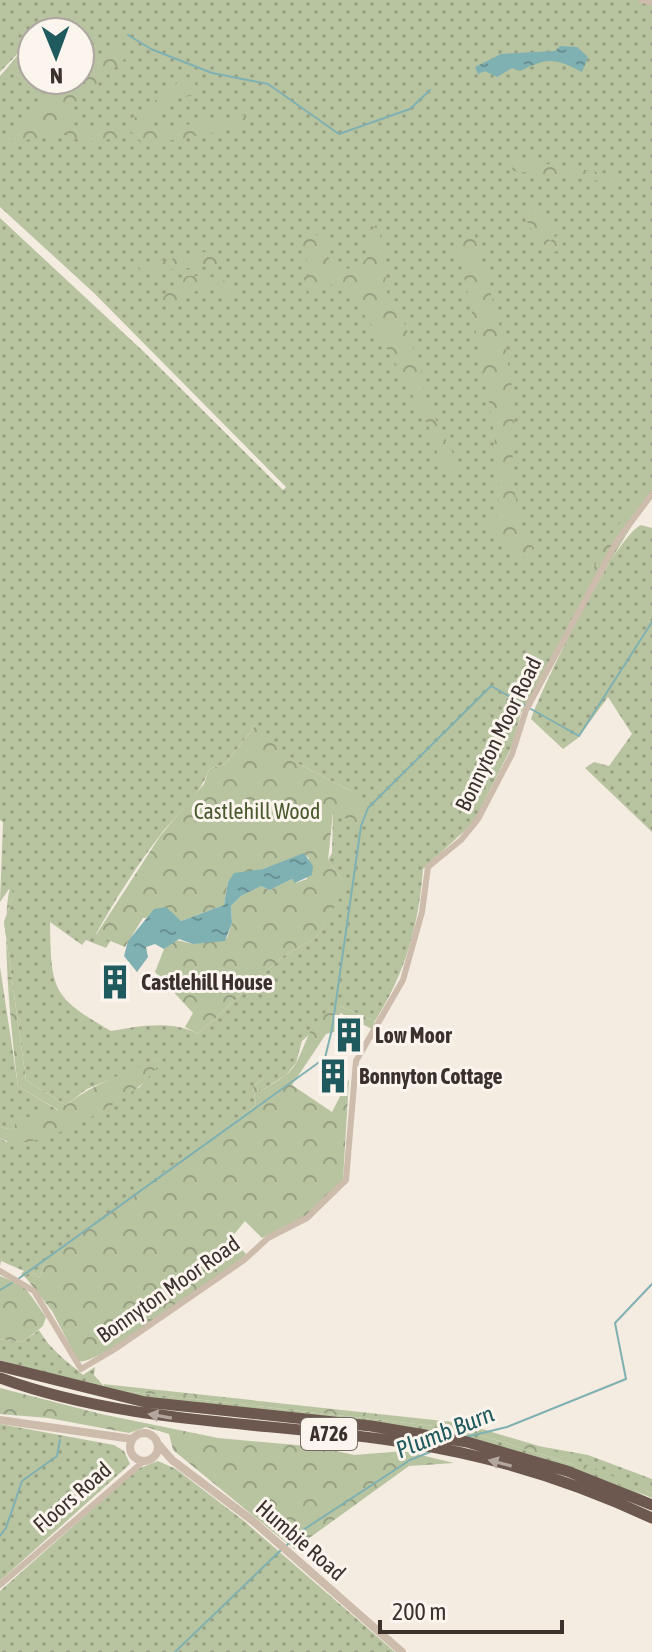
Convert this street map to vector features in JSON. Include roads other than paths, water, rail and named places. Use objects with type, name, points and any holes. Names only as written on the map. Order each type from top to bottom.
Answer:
[{"type":"highway","name":"A726","points":[[0,1366],[145,1402],[371,1426],[467,1442],[587,1478],[652,1505]]},
{"type":"highway","name":"A726","points":[[0,1378],[46,1392],[167,1418],[355,1436],[438,1449],[542,1474],[652,1518]]},
{"type":"street","points":[[641,0],[652,2]]},
{"type":"street","name":"Bonnyton Moor Road","points":[[0,1271],[34,1291],[81,1369],[244,1260],[268,1238],[307,1218],[346,1180],[356,1061],[403,980],[422,912],[428,867],[461,840],[478,819],[512,754],[526,710],[617,541],[652,494]]},
{"type":"street","points":[[0,1420],[115,1439],[132,1439],[140,1434],[149,1434],[158,1444],[140,1457]]},
{"type":"street","points":[[115,1439],[140,1457],[172,1460]]},
{"type":"street","points":[[132,1439],[140,1457]]},
{"type":"street","name":"Humbie Road","points":[[158,1444],[172,1460],[253,1521],[402,1652]]},
{"type":"street","name":"Floors Road","points":[[0,1585],[132,1468],[140,1457]]},
{"type":"water","points":[[560,46],[577,47],[588,57],[582,72],[551,61],[520,71],[512,68],[497,77],[485,71],[478,74],[475,67],[501,54],[555,51]]},
{"type":"water","points":[[304,853],[313,866],[312,875],[295,883],[292,879],[270,890],[261,886],[241,896],[231,906],[232,923],[225,941],[193,944],[179,939],[164,949],[155,944],[146,947],[148,957],[137,972],[124,956],[128,941],[154,909],[166,907],[181,921],[224,905],[228,882],[234,873],[263,869]]},
{"type":"waterway","points":[[128,35],[151,49],[212,73],[268,84],[339,134],[410,109],[430,90]]},
{"type":"waterway","points":[[531,709],[579,736],[652,622]]},
{"type":"waterway","points":[[18,1279],[325,1058],[332,1029],[361,826],[368,808],[491,686],[525,705]]},
{"type":"waterway","points":[[0,1290],[12,1283]]},
{"type":"waterway","name":"Plumb Burn","points":[[466,1437],[507,1427],[626,1379],[615,1323],[652,1284]]},
{"type":"waterway","points":[[0,1536],[6,1528],[22,1481],[57,1456],[60,1440]]},
{"type":"waterway","name":"Plumb Burn","points":[[286,1546],[297,1534],[410,1460],[430,1452]]},
{"type":"waterway","name":"Plumb Burn","points":[[175,1652],[281,1550]]},
{"type":"place","name":"Castlehill House","points":[[115,982]]},
{"type":"place","name":"Low Moor","points":[[349,1035]]},
{"type":"place","name":"Bonnyton Cottage","points":[[333,1076]]},
{"type":"park label","name":"Castlehill Wood","points":[[257,811]]}]
